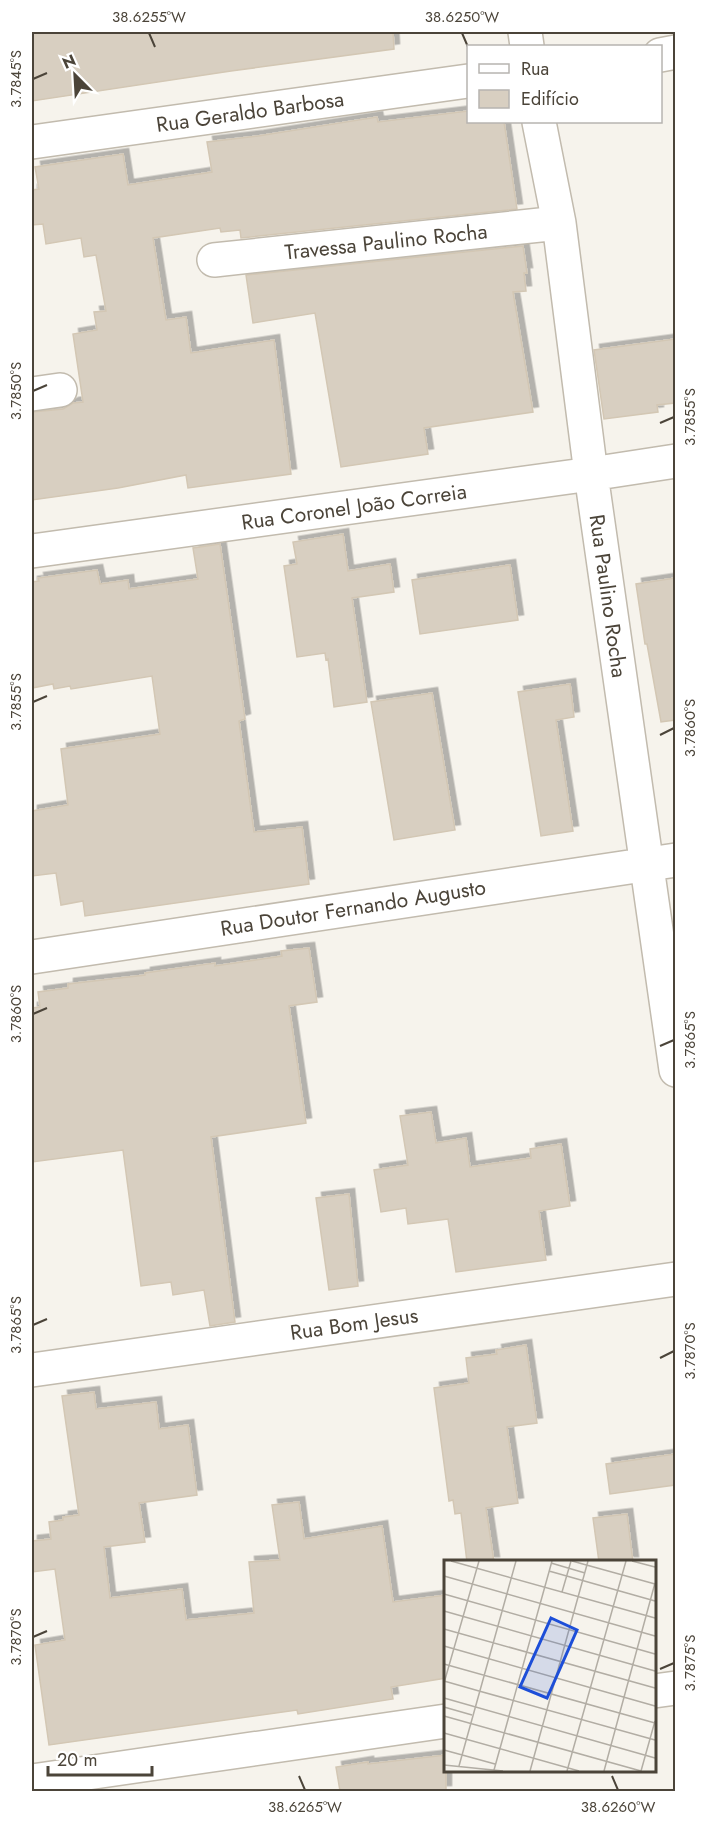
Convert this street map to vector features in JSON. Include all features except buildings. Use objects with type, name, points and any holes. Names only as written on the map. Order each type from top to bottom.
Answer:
[{"type":"street","name":"Rua Geraldo Barbosa","points":[[32,142],[467,81]]},
{"type":"street","name":"Rua Paulino Rocha","points":[[539,123],[559,223],[591,474],[661,862],[675,1070]]},
{"type":"street","name":"Travessa Paulino Rocha","points":[[214,260],[559,223]]},
{"type":"street","name":"Rua Coronel João Correia","points":[[32,551],[675,461]]},
{"type":"street","name":"Rua Doutor Fernando Augusto","points":[[32,957],[661,862]]},
{"type":"street","name":"Rua Bom Jesus","points":[[32,1370],[675,1279]]},
{"type":"street","points":[[656,1691],[675,1688]]},
{"type":"street","points":[[32,1781],[444,1721]]}]
